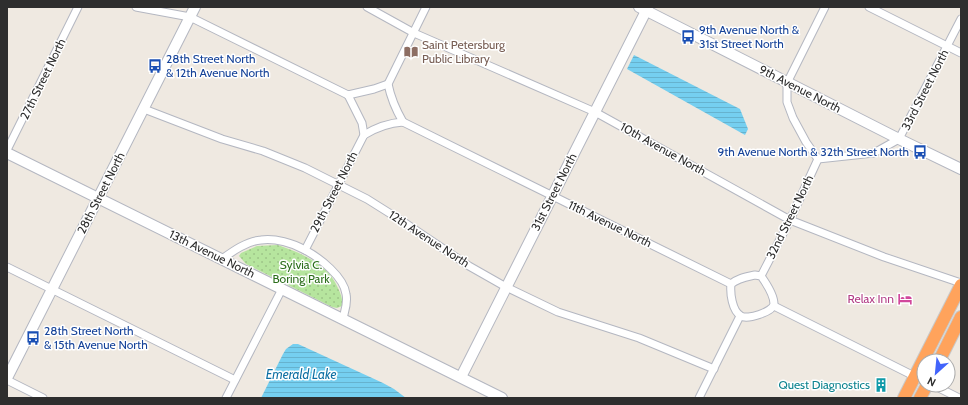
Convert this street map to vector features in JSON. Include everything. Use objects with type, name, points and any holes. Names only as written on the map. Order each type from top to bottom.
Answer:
[{"type":"highway","points":[[930,353],[961,284]]},
{"type":"highway","points":[[943,353],[961,317]]},
{"type":"highway","points":[[904,398],[916,382]]},
{"type":"street","name":"27th Street North","points":[[7,152],[78,7]]},
{"type":"street","points":[[136,7],[190,17],[348,95],[362,122],[364,135],[375,128],[390,123],[403,122],[396,110],[388,84],[426,7]]},
{"type":"street","name":"28th Street North","points":[[7,379],[195,7]]},
{"type":"street","name":"10th Avenue North","points":[[367,7],[414,33],[595,112],[790,220],[884,257],[961,284]]},
{"type":"street","points":[[825,7],[787,83],[787,102],[793,118],[806,142],[818,159],[874,153],[899,139]]},
{"type":"street","points":[[869,7],[961,53]]},
{"type":"street","name":"9th Avenue North","points":[[645,8],[787,83],[961,169]]},
{"type":"street","name":"31st Street North","points":[[461,377],[595,112],[645,8]]},
{"type":"street","name":"33rd Street North","points":[[899,139],[961,19]]},
{"type":"street","points":[[348,95],[388,84]]},
{"type":"street","name":"12th Avenue North","points":[[144,109],[207,134],[263,151],[305,168],[379,206],[469,266],[506,287],[558,312],[639,338],[714,370]]},
{"type":"street","name":"11th Avenue North","points":[[403,122],[730,284]]},
{"type":"street","name":"29th Street North","points":[[305,250],[364,135]]},
{"type":"street","name":"13th Avenue North","points":[[7,152],[98,199],[135,215],[502,398]]},
{"type":"street","name":"32nd Street North","points":[[761,276],[790,220],[818,159]]},
{"type":"street","points":[[222,259],[247,244],[260,240],[275,240],[305,250],[323,262],[342,284],[346,293],[347,305],[343,318]]},
{"type":"street","points":[[7,267],[235,380]]},
{"type":"street","points":[[774,306],[772,309],[755,316],[740,316],[736,312],[732,302],[730,284],[744,277],[761,276],[771,295],[774,306],[916,377]]},
{"type":"street","points":[[226,398],[282,288]]},
{"type":"street","points":[[699,398],[740,316]]},
{"type":"street","points":[[7,379],[43,398]]},
{"type":"street","points":[[949,393],[959,398]]},
{"type":"green space","name":"Sylvia C. Boring Park","points":[[278,245],[313,260],[328,272],[339,290],[342,299],[342,306],[337,308],[332,307],[246,264],[239,256],[241,253],[257,246]]},
{"type":"water","points":[[634,55],[740,109],[748,129],[745,135],[627,69]]},
{"type":"water","name":"Emerald Lake","points":[[293,344],[298,344],[383,383],[406,398],[261,398],[283,354],[286,349]]},
{"type":"place","name":"9th Avenue North & 31st Street North","points":[[688,37]]},
{"type":"place","name":"Saint Petersburg Public Library","points":[[411,52]]},
{"type":"place","name":"28th Street North & 12th Avenue North","points":[[155,66]]},
{"type":"place","name":"9th Avenue North & 32th Street North","points":[[920,152]]},
{"type":"place","name":"Relax Inn","points":[[905,299]]},
{"type":"place","name":"28th Street North & 15th Avenue North","points":[[33,338]]},
{"type":"place","name":"Quest Diagnostics","points":[[881,385]]}]
